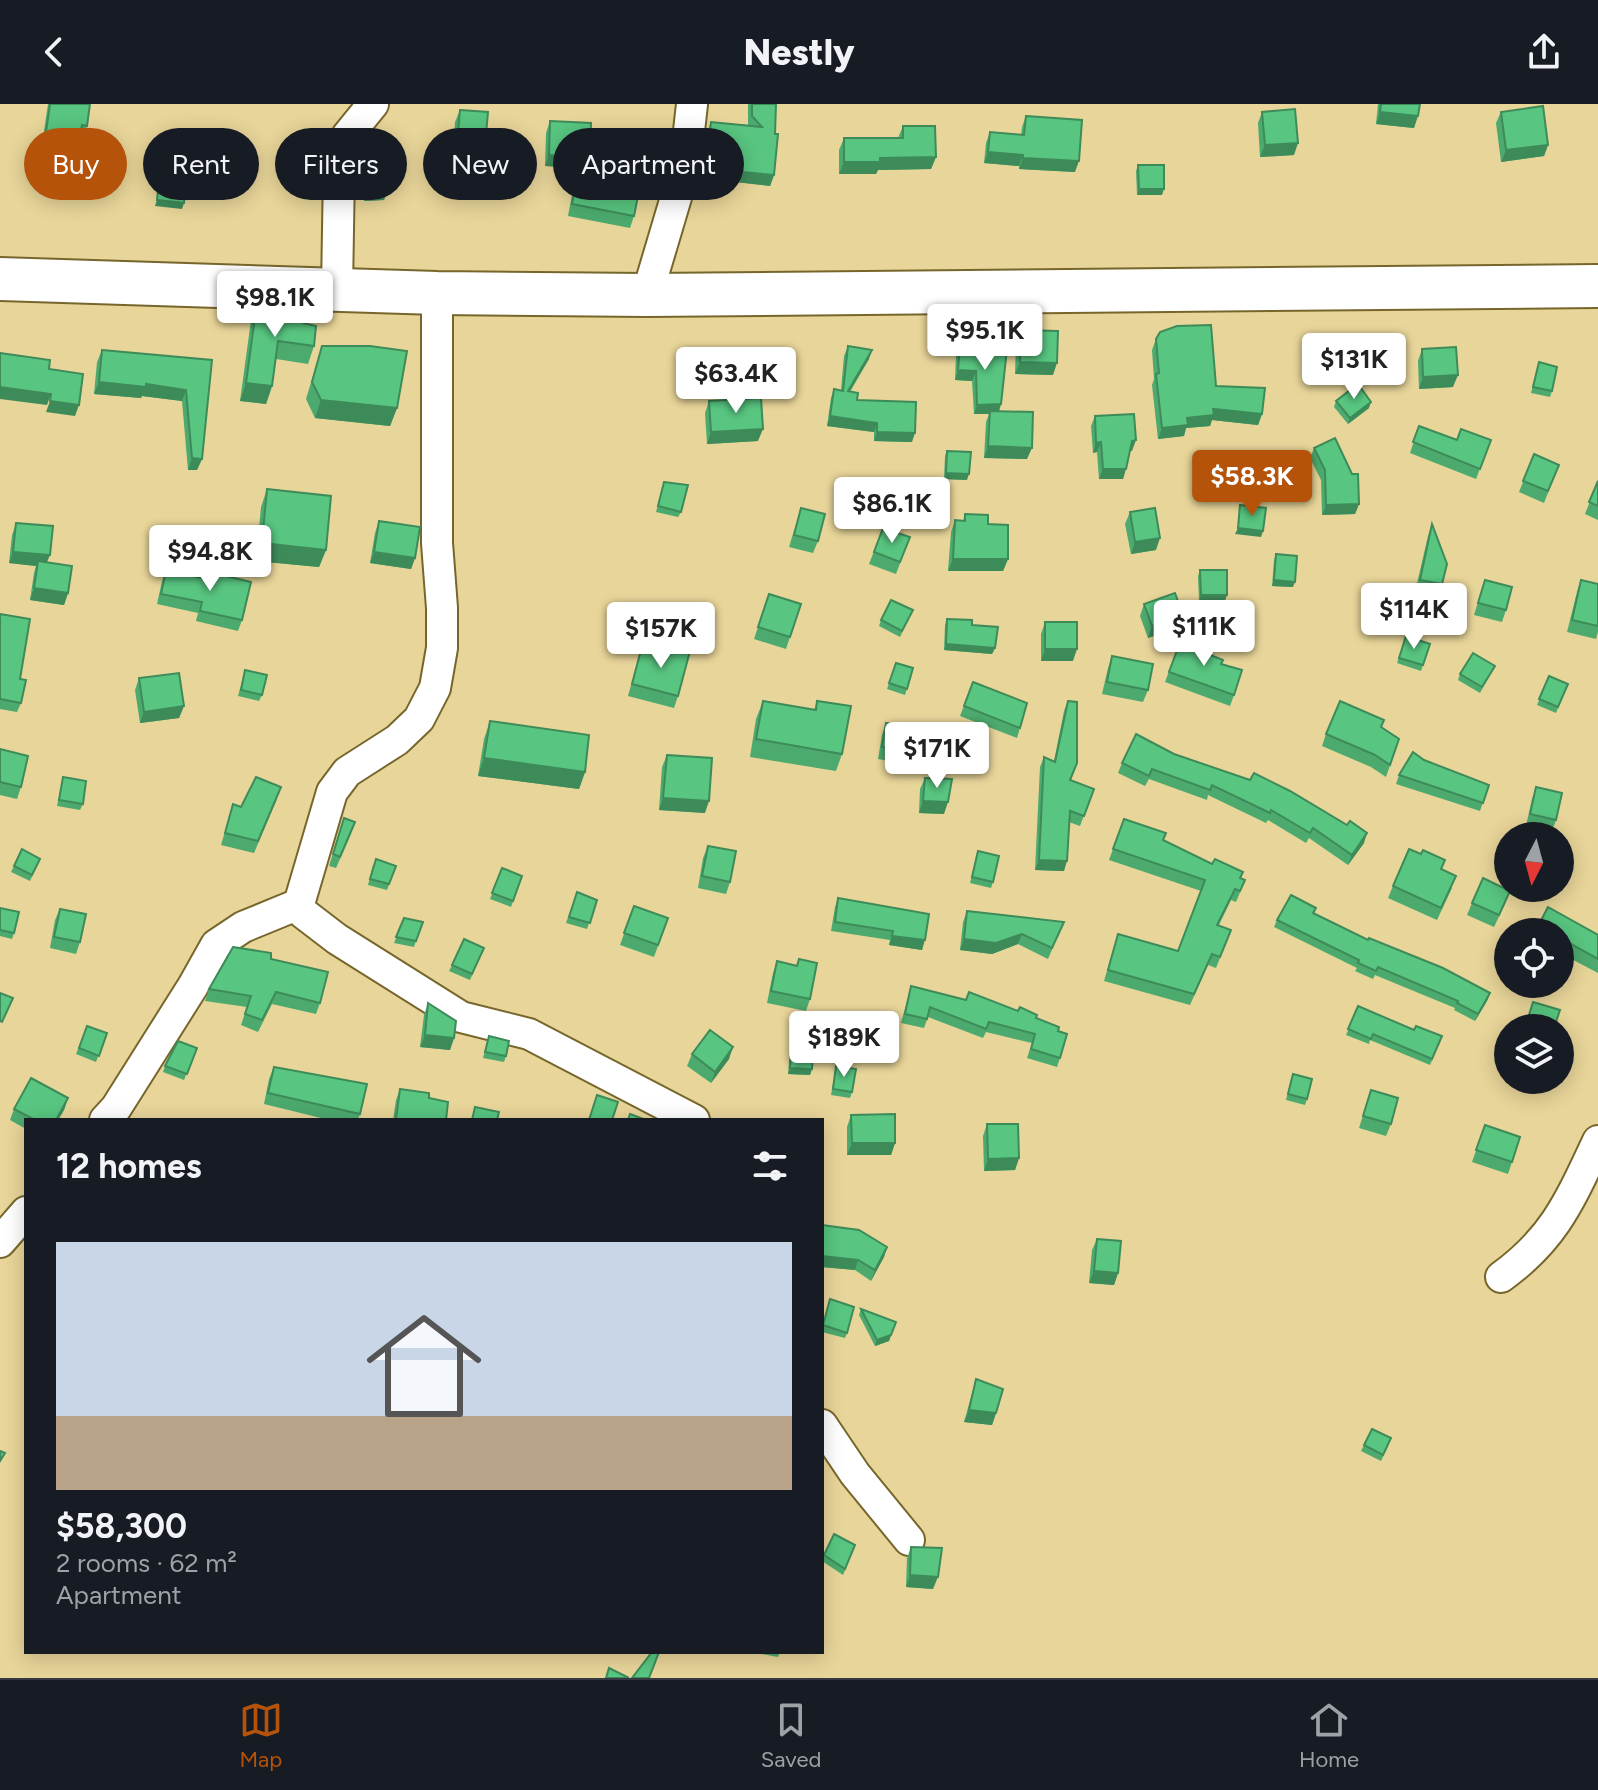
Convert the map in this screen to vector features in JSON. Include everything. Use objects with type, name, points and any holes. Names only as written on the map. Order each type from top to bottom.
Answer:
[{"type":"main road","points":[[0,279],[437,293],[647,295],[1598,286]]},
{"type":"street","points":[[337,289],[339,171],[347,136],[373,104]]},
{"type":"street","points":[[647,295],[685,167],[692,104]]},
{"type":"street","points":[[437,293],[437,543],[442,648],[435,688],[419,719],[397,740],[347,772],[332,792],[299,904],[303,913],[337,939],[461,1017],[529,1034],[690,1118]]},
{"type":"street","points":[[107,1118],[193,986],[216,945],[243,927],[299,904]]},
{"type":"street","points":[[1501,1277],[1526,1258],[1557,1222],[1598,1141]]},
{"type":"street","points":[[0,1242],[24,1214]]},
{"type":"street","points":[[824,1428],[855,1474],[909,1540]]},
{"type":"building","points":[[50,104],[90,104],[87,126],[47,128]]},
{"type":"building","points":[[752,104],[776,104],[775,134],[778,134],[774,175],[744,172],[744,128],[710,128],[711,122],[762,127],[752,116]]},
{"type":"building","points":[[1381,104],[1420,104],[1418,116],[1380,112]]},
{"type":"building","points":[[1543,106],[1548,145],[1506,150],[1501,112]]},
{"type":"building","points":[[1295,109],[1298,143],[1265,145],[1262,112]]},
{"type":"building","points":[[460,110],[488,112],[487,128],[458,128]]},
{"type":"building","points":[[1026,116],[1082,120],[1079,161],[1023,158],[1023,155],[988,152],[990,132],[1024,135]]},
{"type":"building","points":[[550,121],[591,123],[591,128],[553,128],[553,155],[549,155]]},
{"type":"building","points":[[903,126],[935,126],[936,157],[844,162],[844,138],[903,138]]},
{"type":"building","points":[[1138,165],[1164,165],[1164,189],[1139,189]]},
{"type":"building","points":[[157,200],[184,200],[184,203]]},
{"type":"building","points":[[573,200],[637,200],[634,216],[572,204]]},
{"type":"building","points":[[257,302],[302,308],[303,323],[316,326],[314,346],[278,341],[272,386],[246,383]]},
{"type":"building","points":[[1211,325],[1216,386],[1265,388],[1262,414],[1213,409],[1214,415],[1187,418],[1188,425],[1162,428],[1156,339],[1160,332],[1177,326]]},
{"type":"building","points":[[1020,330],[1058,331],[1057,363],[1020,362]]},
{"type":"building","points":[[322,346],[370,346],[407,351],[397,408],[321,400],[312,382]]},
{"type":"building","points":[[848,346],[872,350],[848,391],[858,393],[857,400],[916,402],[915,433],[877,432],[877,423],[830,416],[834,389],[843,391]]},
{"type":"building","points":[[960,346],[1007,349],[1001,404],[977,405],[976,371],[958,370]]},
{"type":"building","points":[[1456,347],[1458,375],[1423,377],[1422,349]]},
{"type":"building","points":[[102,350],[212,360],[202,459],[192,458],[186,390],[99,382]]},
{"type":"building","points":[[0,353],[50,360],[49,369],[83,374],[79,405],[50,401],[51,394],[0,387]]},
{"type":"building","points":[[1539,362],[1557,367],[1552,391],[1533,387]]},
{"type":"building","points":[[1358,384],[1371,402],[1350,418],[1336,401]]},
{"type":"building","points":[[761,398],[763,429],[711,432],[709,401]]},
{"type":"building","points":[[990,411],[1033,412],[1032,448],[988,446]]},
{"type":"building","points":[[1134,414],[1136,440],[1132,441],[1126,469],[1103,469],[1101,442],[1096,443],[1095,416]]},
{"type":"building","points":[[1419,426],[1457,440],[1461,429],[1491,440],[1480,469],[1413,442]]},
{"type":"building","points":[[1335,438],[1352,474],[1358,474],[1359,504],[1326,505],[1325,470],[1314,448]]},
{"type":"building","points":[[947,451],[971,452],[969,474],[946,473]]},
{"type":"building","points":[[1534,454],[1559,465],[1548,491],[1523,481]]},
{"type":"building","points":[[1212,471],[1232,476],[1227,495],[1207,489]]},
{"type":"building","points":[[1598,481],[1598,506],[1589,502]]},
{"type":"building","points":[[664,482],[688,485],[681,512],[658,506]]},
{"type":"building","points":[[267,489],[331,496],[326,550],[262,543]]},
{"type":"building","points":[[1240,505],[1266,508],[1263,531],[1238,528]]},
{"type":"building","points":[[801,508],[825,514],[818,541],[794,535]]},
{"type":"building","points":[[1155,508],[1160,538],[1135,542],[1130,512]]},
{"type":"building","points":[[965,514],[988,515],[988,524],[1008,525],[1008,559],[953,559],[955,520],[965,521]]},
{"type":"building","points":[[379,521],[420,527],[415,558],[374,552]]},
{"type":"building","points":[[16,523],[53,526],[50,555],[13,552]]},
{"type":"building","points":[[1432,524],[1447,564],[1442,584],[1420,580]]},
{"type":"building","points":[[883,528],[910,537],[900,562],[874,552]]},
{"type":"building","points":[[1276,554],[1297,556],[1295,582],[1274,580]]},
{"type":"building","points":[[38,561],[72,566],[68,593],[34,588]]},
{"type":"building","points":[[1200,570],[1227,570],[1227,595],[1201,595]]},
{"type":"building","points":[[166,571],[208,579],[209,572],[251,582],[242,620],[200,611],[202,602],[161,594]]},
{"type":"building","points":[[1485,580],[1512,587],[1506,610],[1478,603]]},
{"type":"building","points":[[1581,580],[1598,584],[1598,626],[1572,620]]},
{"type":"building","points":[[1175,593],[1183,615],[1152,626],[1144,604]]},
{"type":"building","points":[[769,594],[801,604],[790,637],[758,627]]},
{"type":"building","points":[[891,600],[913,610],[902,631],[881,620]]},
{"type":"building","points":[[0,614],[30,619],[20,679],[26,680],[21,703],[0,699]]},
{"type":"building","points":[[947,619],[972,620],[972,625],[998,627],[995,648],[946,644]]},
{"type":"building","points":[[1045,622],[1077,622],[1077,649],[1045,649]]},
{"type":"building","points":[[1406,636],[1430,644],[1423,665],[1399,658]]},
{"type":"building","points":[[1182,637],[1205,647],[1203,652],[1223,660],[1221,664],[1242,670],[1234,695],[1169,672]]},
{"type":"building","points":[[642,646],[668,653],[670,646],[690,651],[678,696],[632,684]]},
{"type":"building","points":[[1473,653],[1495,666],[1482,687],[1460,674]]},
{"type":"building","points":[[1112,656],[1153,664],[1148,690],[1107,682]]},
{"type":"building","points":[[896,663],[913,668],[907,689],[889,683]]},
{"type":"building","points":[[245,670],[267,675],[262,695],[241,690]]},
{"type":"building","points":[[179,673],[184,706],[144,712],[139,678]]},
{"type":"building","points":[[1549,676],[1568,684],[1558,707],[1539,699]]},
{"type":"building","points":[[973,682],[1027,703],[1020,728],[964,706]]},
{"type":"building","points":[[763,701],[816,710],[817,701],[851,706],[842,754],[756,739]]},
{"type":"building","points":[[1068,701],[1077,702],[1077,763],[1070,780],[1094,789],[1084,816],[1070,811],[1067,861],[1039,860],[1044,757],[1055,762]]},
{"type":"building","points":[[1340,701],[1384,720],[1381,727],[1399,739],[1390,765],[1375,755],[1326,734]]},
{"type":"building","points":[[490,721],[589,735],[585,772],[484,758]]},
{"type":"building","points":[[886,723],[920,728],[915,753],[882,747]]},
{"type":"building","points":[[1136,734],[1174,754],[1250,780],[1254,773],[1347,825],[1350,821],[1367,833],[1352,855],[1313,828],[1310,833],[1271,810],[1270,813],[1212,785],[1210,790],[1152,769],[1149,776],[1122,763]]},
{"type":"building","points":[[0,749],[28,756],[21,787],[0,782]]},
{"type":"building","points":[[1413,752],[1424,760],[1489,785],[1483,803],[1399,775]]},
{"type":"building","points":[[667,755],[712,758],[709,801],[663,798]]},
{"type":"building","points":[[63,777],[86,781],[83,804],[59,800]]},
{"type":"building","points":[[256,777],[281,787],[258,841],[225,833],[233,804],[241,807]]},
{"type":"building","points":[[925,778],[952,779],[948,802],[923,801]]},
{"type":"building","points":[[1536,787],[1562,793],[1556,820],[1530,814]]},
{"type":"building","points":[[344,818],[355,822],[340,857],[333,854]]},
{"type":"building","points":[[1124,819],[1166,833],[1163,840],[1212,864],[1215,859],[1243,872],[1240,878],[1245,880],[1240,891],[1235,889],[1217,925],[1231,930],[1220,957],[1212,954],[1194,994],[1108,970],[1118,934],[1178,951],[1205,880],[1113,849]]},
{"type":"building","points":[[708,846],[736,851],[730,882],[702,876]]},
{"type":"building","points":[[22,849],[40,859],[32,875],[14,866]]},
{"type":"building","points":[[1409,849],[1421,854],[1423,850],[1445,860],[1441,869],[1456,876],[1441,908],[1393,886]]},
{"type":"building","points":[[978,851],[999,856],[993,882],[972,877]]},
{"type":"building","points":[[376,859],[396,866],[389,884],[370,879]]},
{"type":"building","points":[[502,868],[522,876],[513,901],[492,893]]},
{"type":"building","points":[[1483,878],[1494,883],[1494,902],[1505,902],[1499,915],[1472,903]]},
{"type":"building","points":[[577,892],[597,900],[590,923],[569,917]]},
{"type":"building","points":[[1291,895],[1316,908],[1313,913],[1368,940],[1443,968],[1490,993],[1478,1014],[1458,1001],[1378,967],[1376,971],[1358,963],[1359,960],[1277,920]]},
{"type":"building","points":[[838,898],[929,914],[925,940],[892,936],[893,931],[835,922]]},
{"type":"building","points":[[634,906],[668,918],[658,945],[624,933]]},
{"type":"building","points":[[1548,907],[1568,918],[1542,918]]},
{"type":"building","points":[[0,908],[19,912],[14,933],[0,930]]},
{"type":"building","points":[[60,909],[86,914],[80,942],[54,937]]},
{"type":"building","points":[[967,911],[1064,922],[1052,948],[1022,934],[996,943],[964,939]]},
{"type":"building","points":[[404,918],[423,922],[416,941],[396,937]]},
{"type":"building","points":[[1574,922],[1598,935],[1598,959],[1574,946]]},
{"type":"building","points":[[464,939],[484,948],[472,974],[452,965]]},
{"type":"building","points":[[233,947],[271,953],[271,959],[328,972],[320,1003],[276,992],[262,1020],[245,1014],[251,996],[209,989]]},
{"type":"building","points":[[799,959],[817,963],[810,999],[771,991],[777,961],[797,966]]},
{"type":"building","points":[[911,986],[966,1000],[969,992],[1037,1015],[1036,1018],[1059,1027],[1058,1031],[1067,1034],[1060,1058],[1031,1049],[1035,1034],[989,1022],[986,1029],[930,1007],[927,1019],[905,1014]]},
{"type":"building","points":[[0,993],[13,998],[2,1022],[0,1021]]},
{"type":"building","points":[[1533,1002],[1560,1010],[1559,1014],[1529,1014]]},
{"type":"building","points":[[428,1003],[456,1021],[454,1038],[425,1035]]},
{"type":"building","points":[[1358,1006],[1414,1030],[1416,1026],[1442,1036],[1432,1059],[1373,1034],[1371,1039],[1348,1029]]},
{"type":"building","points":[[87,1026],[107,1033],[99,1056],[79,1048]]},
{"type":"building","points":[[710,1030],[733,1047],[715,1072],[692,1054]]},
{"type":"building","points":[[489,1036],[509,1041],[506,1056],[485,1052]]},
{"type":"building","points":[[178,1041],[197,1048],[187,1074],[165,1066]]},
{"type":"building","points":[[792,1041],[814,1043],[812,1069],[790,1068]]},
{"type":"building","points":[[836,1066],[856,1069],[852,1092],[833,1089]]},
{"type":"building","points":[[274,1067],[367,1084],[360,1114],[268,1093]]},
{"type":"building","points":[[1293,1074],[1312,1079],[1307,1099],[1288,1094]]},
{"type":"building","points":[[31,1078],[68,1098],[57,1118],[31,1118],[14,1109]]},
{"type":"building","points":[[400,1089],[429,1093],[429,1098],[448,1102],[446,1118],[396,1118]]},
{"type":"building","points":[[1371,1090],[1398,1098],[1391,1124],[1363,1116]]},
{"type":"building","points":[[597,1095],[618,1102],[613,1118],[590,1118]]},
{"type":"building","points":[[475,1107],[499,1112],[498,1118],[472,1118]]},
{"type":"building","points":[[895,1114],[895,1143],[852,1143],[851,1115]]},
{"type":"building","points":[[987,1124],[1018,1124],[1019,1158],[988,1159]]},
{"type":"building","points":[[1485,1125],[1520,1137],[1512,1162],[1476,1150]]},
{"type":"building","points":[[824,1225],[859,1230],[887,1247],[875,1270],[858,1260],[824,1256]]},
{"type":"building","points":[[1097,1239],[1121,1241],[1118,1273],[1094,1271]]},
{"type":"building","points":[[830,1299],[854,1307],[847,1333],[824,1325]]},
{"type":"building","points":[[861,1309],[896,1322],[891,1335],[877,1340]]},
{"type":"building","points":[[976,1379],[1003,1389],[996,1413],[969,1410]]},
{"type":"building","points":[[1372,1429],[1391,1438],[1383,1455],[1364,1445]]},
{"type":"building","points":[[834,1534],[855,1545],[845,1569],[824,1555]]},
{"type":"building","points":[[911,1547],[942,1548],[938,1577],[910,1575]]},
{"type":"building","points":[[650,1654],[658,1654],[649,1678],[632,1678]]},
{"type":"building","points":[[609,1668],[629,1678],[606,1678]]}]
